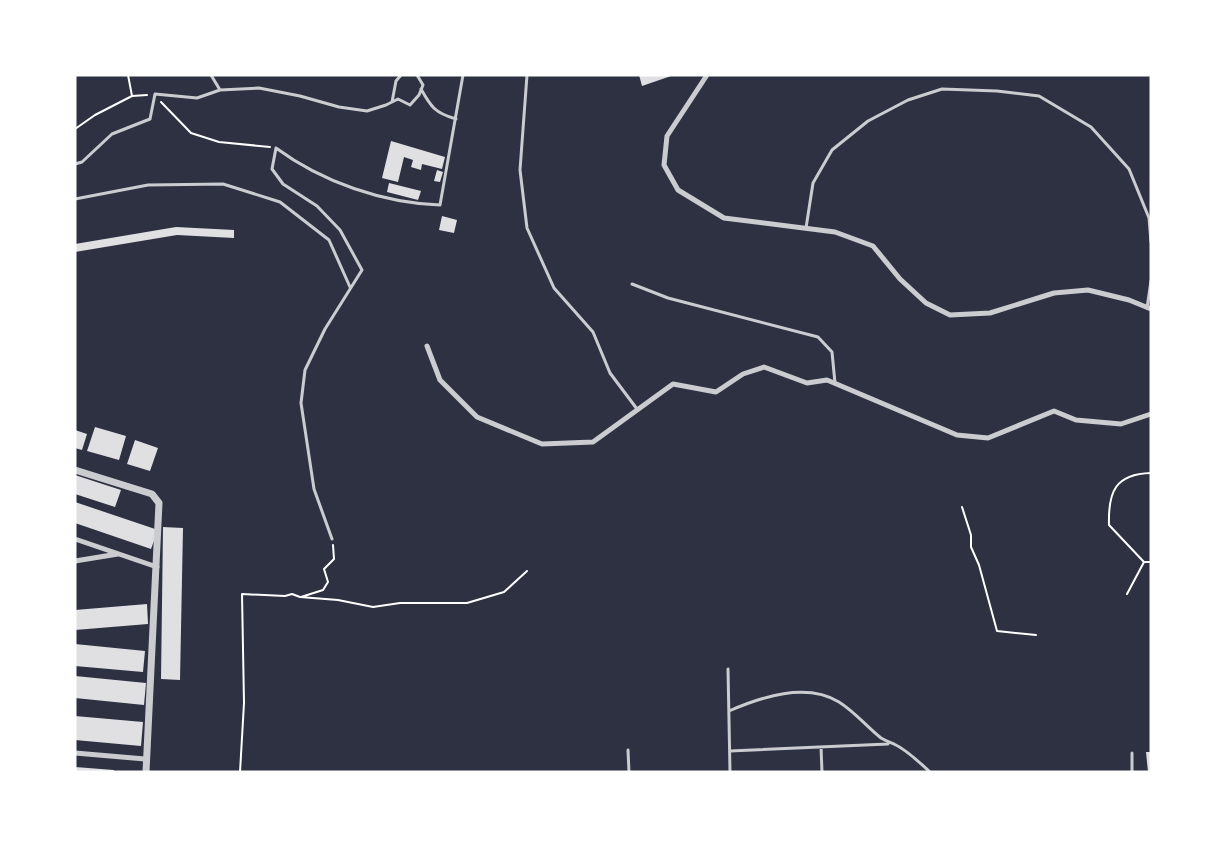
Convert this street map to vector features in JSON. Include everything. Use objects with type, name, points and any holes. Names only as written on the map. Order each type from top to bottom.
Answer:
[{"type":"street","points":[[707,75],[667,136],[664,165],[678,190],[724,218],[835,232],[873,246],[900,279],[926,303],[950,315],[990,313],[1054,293],[1088,290],[1129,300],[1149,308]]},
{"type":"street","points":[[427,346],[440,380],[477,417],[542,444],[593,442],[673,384],[716,392],[743,374],[764,367],[807,383],[826,380],[957,435],[988,438],[1054,411],[1076,420],[1121,424],[1151,414]]},
{"type":"street","points":[[75,470],[152,494],[159,503],[146,772]]},
{"type":"street","points":[[75,539],[157,567]]},
{"type":"street","points":[[75,561],[120,554]]},
{"type":"street","points":[[75,753],[145,759]]},
{"type":"lane","points":[[211,75],[220,90]]},
{"type":"lane","points":[[392,102],[396,81],[401,75]]},
{"type":"lane","points":[[75,164],[82,162],[112,134],[150,119],[155,94],[197,98],[220,90],[259,88],[339,107],[367,111],[398,99],[410,105],[423,85],[417,75]]},
{"type":"lane","points":[[332,539],[314,489],[301,403],[305,370],[325,329],[362,270],[340,230],[317,206],[283,184],[272,169],[276,148],[299,165],[362,191],[412,204],[440,205],[463,75]]},
{"type":"lane","points":[[527,75],[520,170],[527,228],[554,288],[593,332],[610,373],[637,409]]},
{"type":"lane","points":[[421,89],[430,105],[441,115],[456,119]]},
{"type":"lane","points":[[806,229],[813,183],[832,150],[868,121],[908,100],[942,89],[998,91],[1039,96],[1091,128],[1129,169],[1149,218],[1151,242]]},
{"type":"lane","points":[[75,199],[148,185],[223,184],[280,202],[329,240],[351,288]]},
{"type":"lane","points":[[1149,308],[1151,281]]},
{"type":"lane","points":[[632,284],[668,298],[818,337],[832,352],[836,384]]},
{"type":"lane","points":[[728,669],[730,772]]},
{"type":"lane","points":[[729,711],[780,695],[801,693],[824,696],[842,704],[883,739],[930,772]]},
{"type":"lane","points":[[730,752],[893,744]]},
{"type":"lane","points":[[821,747],[822,772]]},
{"type":"lane","points":[[628,750],[629,772]]},
{"type":"lane","points":[[1132,753],[1132,772]]},
{"type":"path","points":[[128,75],[132,96]]},
{"type":"path","points":[[75,129],[95,115],[132,96],[155,94],[191,133],[219,142],[276,148]]},
{"type":"path","points":[[1151,474],[1124,478],[1115,489],[1109,506],[1109,525],[1144,562],[1151,562]]},
{"type":"path","points":[[962,507],[971,535],[971,547],[979,565],[997,631],[1036,635]]},
{"type":"path","points":[[300,597],[323,590],[328,582],[324,569],[334,559],[332,539]]},
{"type":"path","points":[[1127,594],[1144,562]]},
{"type":"path","points":[[240,772],[244,703],[242,594],[285,596],[291,594],[300,597],[338,600],[373,608],[400,603],[467,603],[504,592],[526,571]]},
{"type":"building","points":[[639,75],[674,75],[642,86]]},
{"type":"building","points":[[391,141],[445,157],[442,169],[422,164],[421,170],[411,167],[413,160],[404,157],[398,182],[382,178]]},
{"type":"building","points":[[437,170],[443,172],[440,182],[434,181]]},
{"type":"building","points":[[389,183],[421,191],[418,200],[387,192]]},
{"type":"building","points":[[442,216],[457,220],[454,233],[439,230]]},
{"type":"building","points":[[176,227],[234,230],[234,238],[177,235],[75,252],[75,244]]},
{"type":"building","points":[[95,427],[126,436],[119,460],[87,451]]},
{"type":"building","points":[[75,430],[87,434],[82,450],[75,448]]},
{"type":"building","points":[[135,440],[158,448],[150,471],[127,464]]},
{"type":"building","points":[[75,475],[121,490],[115,507],[75,494]]},
{"type":"building","points":[[75,502],[158,530],[151,549],[75,523]]},
{"type":"building","points":[[163,527],[183,528],[180,680],[161,679]]},
{"type":"building","points":[[147,604],[148,624],[75,630],[75,610]]},
{"type":"building","points":[[75,644],[145,651],[143,672],[75,666]]},
{"type":"building","points":[[75,676],[146,683],[144,705],[75,698]]},
{"type":"building","points":[[75,716],[143,722],[141,746],[75,740]]},
{"type":"building","points":[[1146,752],[1151,752],[1151,772],[1148,772]]},
{"type":"building","points":[[75,767],[114,770],[114,772],[75,772]]}]
